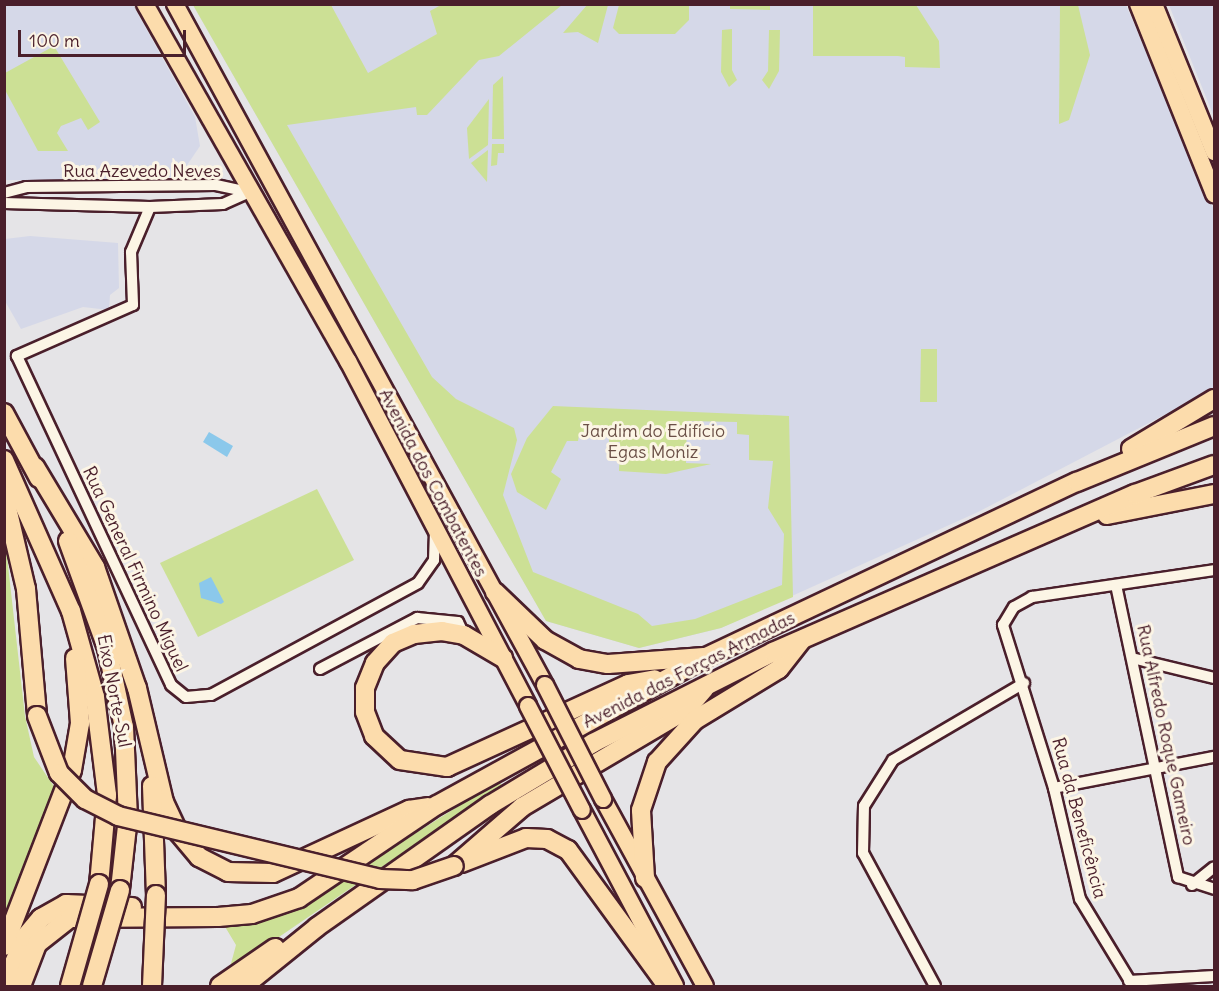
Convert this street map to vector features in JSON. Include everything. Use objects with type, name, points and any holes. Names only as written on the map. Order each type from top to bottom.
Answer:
[{"type":"highway","points":[[1077,482],[1215,399]]},
{"type":"highway","name":"Eixo Norte-Sul","points":[[4,413],[34,467],[88,589],[118,694],[128,778],[120,890],[92,987]]},
{"type":"highway","name":"Avenida das Forças Armadas","points":[[174,917],[252,914],[298,898],[437,805],[705,657],[1077,482],[1215,426]]},
{"type":"highway","name":"Eixo Norte-Sul","points":[[4,460],[50,558],[71,611],[103,736],[107,814],[99,884],[70,987]]},
{"type":"highway","name":"Avenida das Forças Armadas","points":[[244,987],[317,927],[528,780],[709,683],[803,639],[1061,526],[1215,465]]},
{"type":"highway","points":[[34,467],[95,567],[134,678],[150,746],[178,832],[199,857],[228,872],[260,875],[296,866],[409,810],[437,805]]},
{"type":"highway","points":[[1061,526],[1215,494]]},
{"type":"highway","points":[[4,495],[24,572],[38,716],[59,773],[85,799],[118,816],[380,879],[423,878],[526,838],[547,839],[568,850],[666,987]]},
{"type":"highway","points":[[4,946],[65,797],[79,734],[78,675],[50,558]]},
{"type":"highway","points":[[495,592],[545,640],[579,659],[608,664],[705,657]]},
{"type":"highway","points":[[503,658],[464,635],[438,630],[403,638],[382,653],[369,674],[364,700],[368,725],[400,760],[447,767],[628,684],[672,676]]},
{"type":"highway","points":[[645,878],[642,810],[657,762],[690,724],[779,669],[803,639]]},
{"type":"highway","points":[[460,863],[522,807],[686,710],[709,683]]},
{"type":"highway","points":[[150,746],[156,895],[152,987]]},
{"type":"highway","points":[[4,986],[25,937],[41,918],[66,904],[108,902],[174,917]]},
{"type":"highway","points":[[21,987],[37,944],[70,918],[174,917]]},
{"type":"highway","points":[[220,987],[290,937],[317,927]]},
{"type":"main road","name":"Avenida dos Combatentes","points":[[145,4],[250,192],[348,360],[675,987]]},
{"type":"main road","name":"Avenida dos Combatentes","points":[[175,4],[274,181],[705,987]]},
{"type":"main road","points":[[1138,4],[1215,194]]},
{"type":"main road","points":[[1154,4],[1215,152]]},
{"type":"main road","points":[[250,192],[274,181]]},
{"type":"street","name":"Rua Azevedo Neves","points":[[4,193],[26,187],[216,185],[250,192]]},
{"type":"street","name":"Rua Azevedo Neves","points":[[4,203],[150,207],[223,204],[250,192]]},
{"type":"street","name":"Rua Azevedo Neves","points":[[17,356],[133,305],[131,252],[150,207]]},
{"type":"street","name":"Rua General Firmino Miguel","points":[[17,356],[171,685],[186,697],[211,695],[418,583],[434,560],[436,530]]},
{"type":"street","name":"Rua da Beneficência","points":[[1131,984],[1080,899],[1054,788],[1024,683],[1003,635],[1014,607],[1032,597],[1215,570]]},
{"type":"street","name":"Rua Alfredo Roque Gameiro","points":[[1116,585],[1136,659],[1178,878],[1192,885]]},
{"type":"street","points":[[320,669],[417,618],[458,622],[464,635]]},
{"type":"street","points":[[1136,659],[1215,678]]},
{"type":"street","points":[[935,987],[863,853],[864,806],[893,760],[1024,683]]},
{"type":"street","points":[[1054,788],[1215,757]]},
{"type":"street","points":[[1192,885],[1215,867]]},
{"type":"street","points":[[1192,885],[1215,889]]},
{"type":"street","points":[[1131,984],[1215,976]]},
{"type":"shaded area","points":[[4,5],[133,5],[195,117],[200,146],[181,174],[158,180],[5,180]]},
{"type":"shaded area","points":[[193,5],[1126,5],[1214,210],[1214,389],[978,512],[721,628],[639,648],[546,621]]},
{"type":"shaded area","points":[[1169,5],[1214,5],[1214,117]]},
{"type":"shaded area","points":[[30,236],[118,243],[119,288],[110,295],[109,310],[83,307],[21,329],[5,301],[5,239]]},
{"type":"green space","name":"Jardim do Edifício Egas Moniz","points":[[193,5],[331,5],[368,73],[437,34],[430,11],[441,5],[562,5],[499,56],[479,60],[427,115],[417,115],[416,107],[287,125],[432,377],[456,399],[514,428],[517,440],[503,495],[533,572],[638,614],[652,626],[695,619],[782,585],[784,534],[768,508],[773,461],[749,460],[749,435],[737,434],[737,422],[687,421],[686,463],[711,464],[666,474],[619,471],[620,442],[609,442],[609,435],[579,435],[578,441],[567,441],[551,472],[561,479],[546,510],[517,492],[511,474],[527,438],[553,406],[789,416],[793,597],[721,628],[639,648],[546,621]]},
{"type":"green space","points":[[587,5],[608,5],[598,43],[578,32],[563,33]]},
{"type":"green space","points":[[619,5],[689,5],[689,20],[675,34],[619,34],[613,28]]},
{"type":"green space","points":[[730,5],[770,5],[770,10],[730,9]]},
{"type":"green space","points":[[813,5],[916,5],[939,41],[940,68],[905,67],[905,57],[898,56],[813,56]]},
{"type":"green space","points":[[1060,5],[1078,5],[1090,55],[1069,120],[1059,124]]},
{"type":"green space","points":[[732,29],[732,70],[737,80],[729,87],[721,72],[722,30]]},
{"type":"green space","points":[[769,30],[780,30],[779,71],[769,89],[762,80],[768,71]]},
{"type":"green space","points":[[54,46],[100,122],[88,130],[81,118],[61,126],[57,133],[68,151],[38,151],[5,90],[5,73]]},
{"type":"green space","points":[[503,76],[504,139],[492,139],[493,85]]},
{"type":"green space","points":[[489,99],[488,145],[469,159],[467,128]]},
{"type":"green space","points":[[492,144],[504,144],[504,153],[498,153],[497,165],[491,166]]},
{"type":"green space","points":[[488,150],[487,182],[471,163]]},
{"type":"green space","points":[[921,349],[937,349],[937,402],[920,402]]},
{"type":"green space","points":[[317,489],[354,560],[198,637],[160,563]]},
{"type":"green space","points":[[4,530],[25,716],[34,757],[57,791],[5,925]]},
{"type":"green space","points":[[498,781],[502,785],[229,971],[236,945],[224,925],[284,913],[312,899]]},
{"type":"water","points":[[209,432],[233,446],[227,457],[203,442]]},
{"type":"water","points":[[211,577],[224,602],[221,604],[201,598],[199,583]]}]
